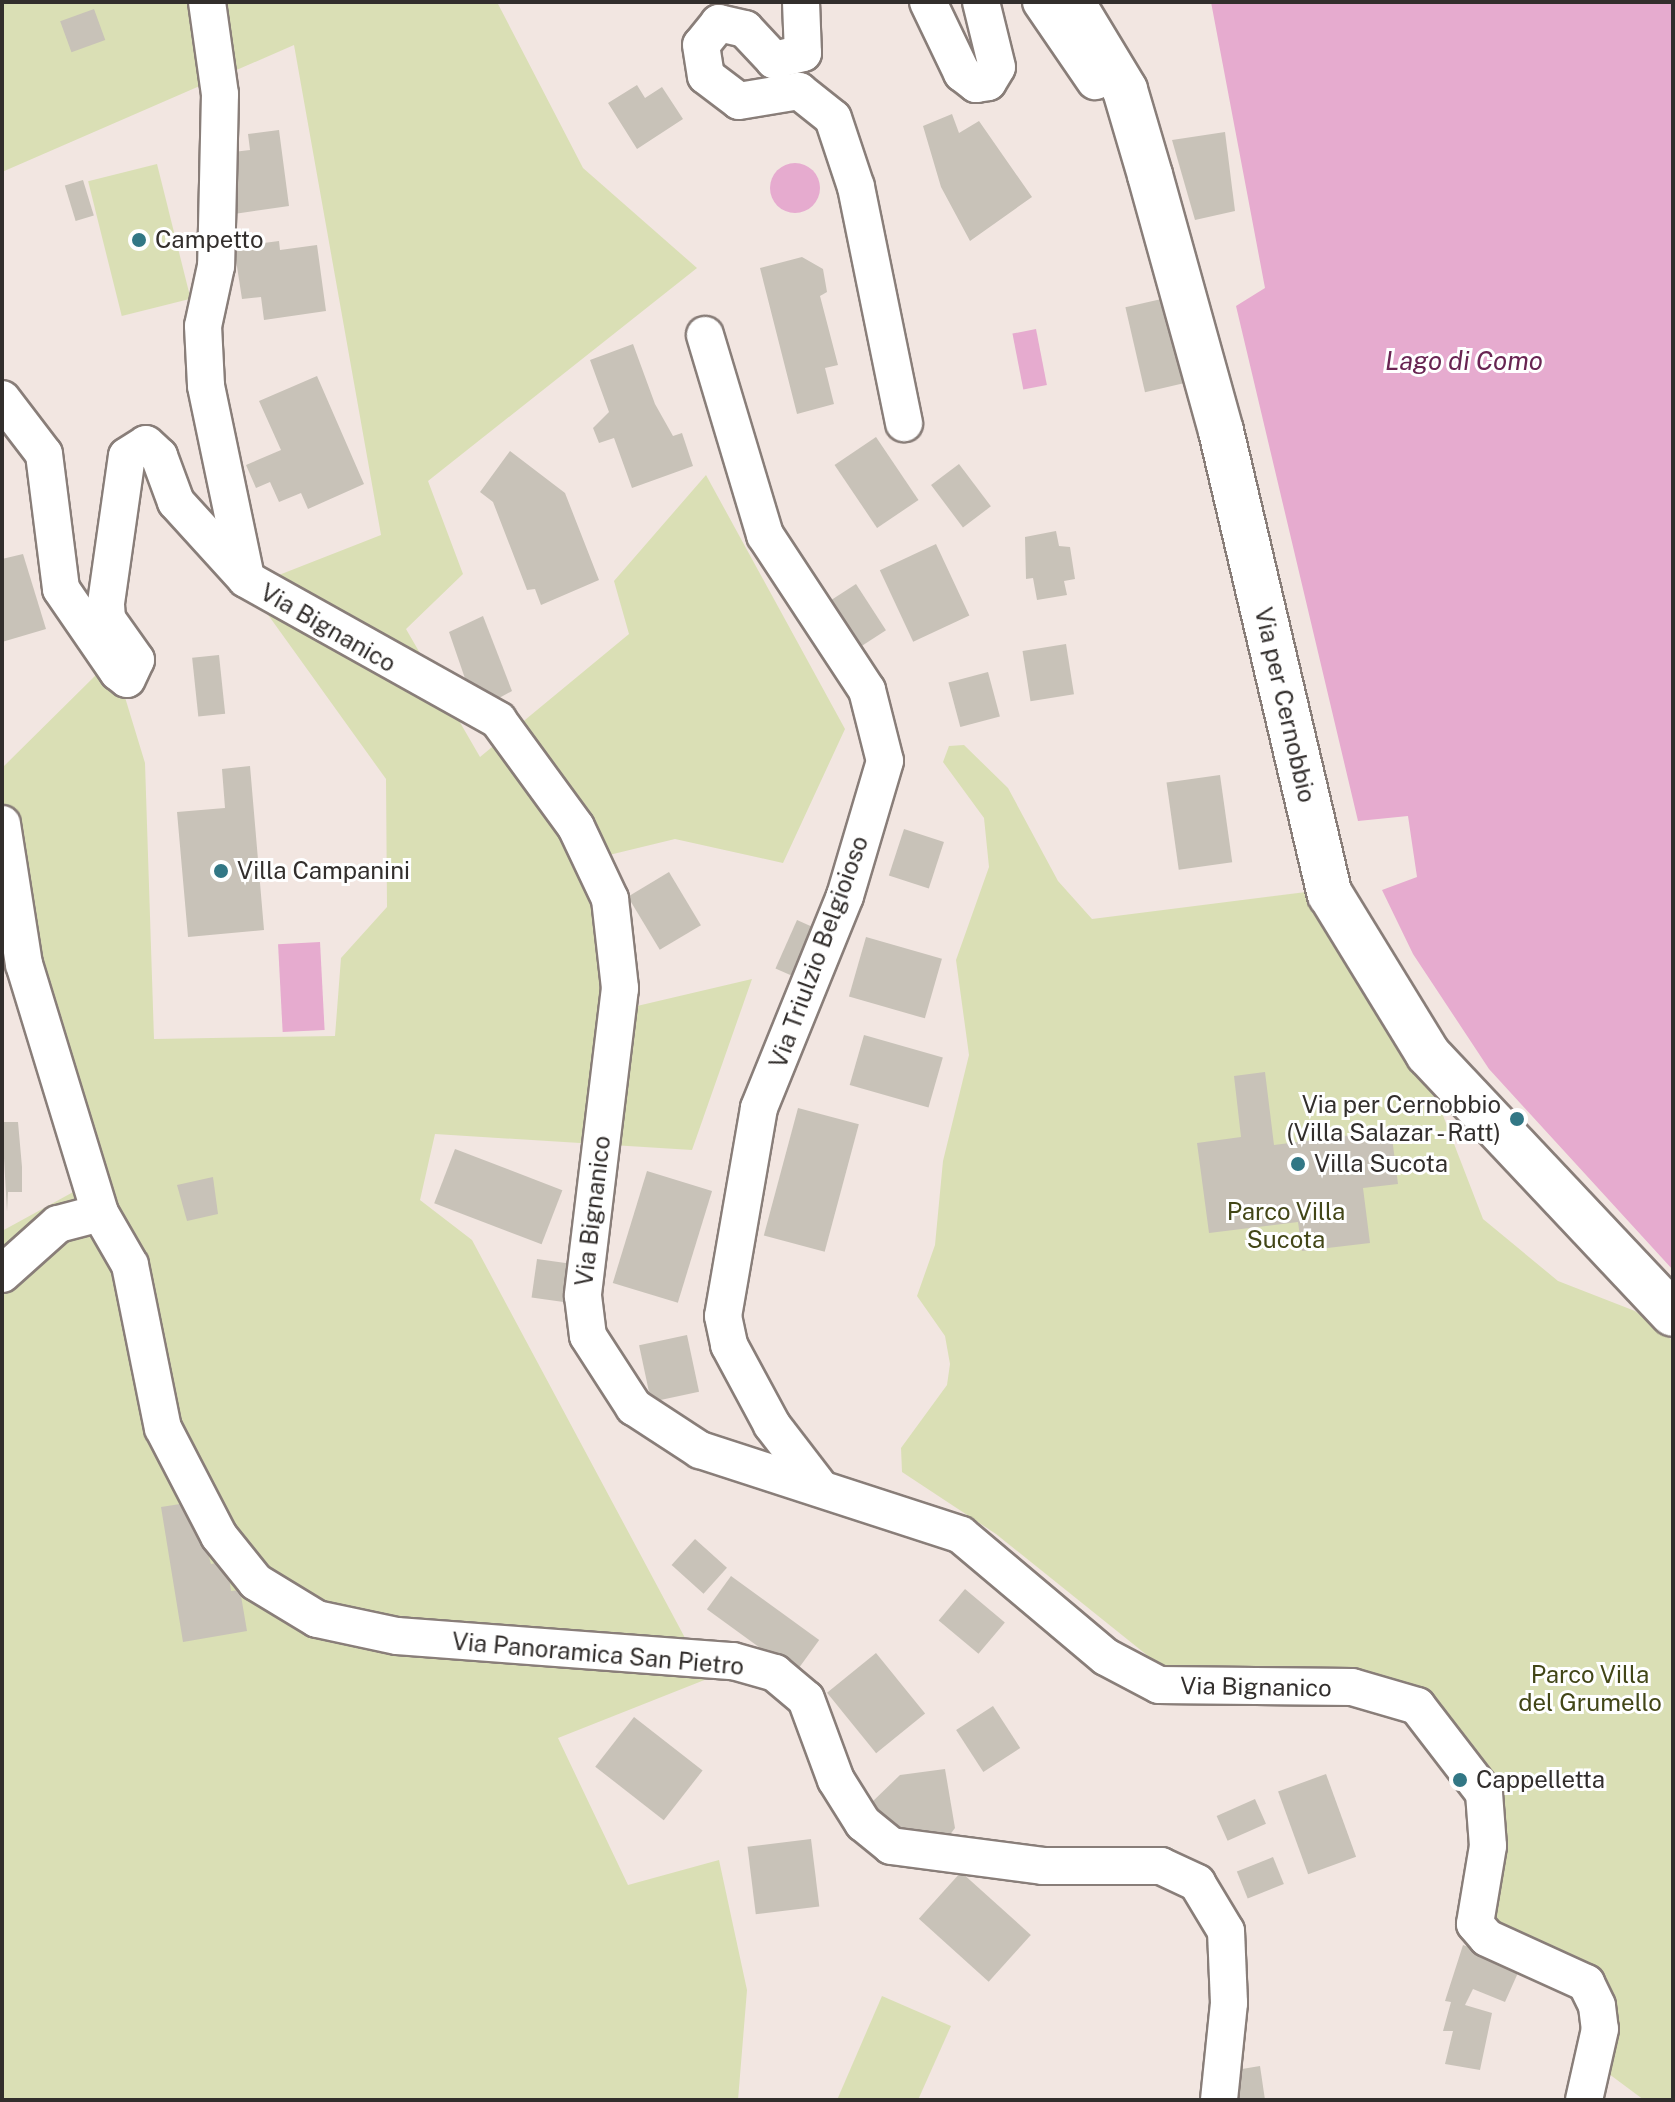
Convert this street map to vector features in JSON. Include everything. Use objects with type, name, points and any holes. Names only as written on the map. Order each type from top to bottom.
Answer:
[{"type":"main road","name":"Via per Cernobbio","points":[[1072,2],[1125,90],[1179,277],[1330,894],[1428,1054],[1673,1314]]},
{"type":"street","points":[[207,2],[220,94],[216,266],[203,326],[206,386],[246,579]]},
{"type":"street","points":[[801,2],[803,53],[774,60],[745,29],[719,23],[701,45],[706,76],[739,101],[799,91],[833,118],[856,187],[904,423]]},
{"type":"street","points":[[928,2],[962,73],[976,84],[988,82],[997,67],[981,2]]},
{"type":"street","points":[[1041,2],[1107,100],[1157,259],[1167,281],[1179,277]]},
{"type":"street","name":"Via Triulzio Belgioioso","points":[[705,335],[765,535],[867,690],[885,761],[845,896],[759,1108],[723,1316],[729,1345],[772,1425],[818,1485]]},
{"type":"street","name":"Via Bignanico","points":[[2,399],[44,454],[61,589],[118,672],[127,679],[136,671],[106,603],[135,445],[146,444],[159,456],[176,502],[246,579],[498,720],[576,827],[610,899],[620,988],[583,1296],[588,1336],[619,1388],[660,1429],[700,1450],[818,1485],[961,1535],[1106,1657],[1159,1685],[1352,1687],[1417,1706],[1484,1793],[1488,1846],[1475,1924],[1487,1938],[1586,1983],[1597,2006],[1600,2029],[1584,2100]]},
{"type":"street","points":[[2,824],[24,964],[100,1213],[58,1224],[2,1274]]},
{"type":"street","name":"Via Panoramica San Pietro","points":[[100,1213],[130,1265],[163,1428],[219,1536],[286,1606],[397,1636],[733,1661],[775,1673],[806,1699],[836,1780],[863,1823],[891,1846],[1043,1866],[1161,1866],[1197,1883],[1226,1931],[1229,2003],[1219,2100]]},
{"type":"green space","points":[[2,2],[497,2],[583,168],[697,268],[428,481],[463,574],[406,629],[480,757],[629,634],[614,581],[706,475],[845,729],[783,863],[675,839],[576,863],[637,1006],[752,979],[692,1150],[435,1134],[420,1200],[472,1240],[707,1679],[558,1738],[628,1885],[719,1860],[747,1990],[738,2100],[2,2100],[2,1231],[86,1185],[2,939],[2,768],[97,674],[124,694],[145,763],[154,1039],[335,1036],[341,958],[387,907],[386,779],[248,587],[381,535],[294,45],[2,172]]},
{"type":"green space","name":"Campetto","points":[[157,164],[191,299],[122,316],[88,181]]},
{"type":"green space","points":[[964,745],[1008,788],[1058,881],[1092,919],[1314,891],[1439,1105],[1483,1219],[1558,1281],[1635,1311],[1673,1341],[1673,2100],[1644,2100],[1609,2074],[1613,2045],[1585,1964],[1498,1924],[1492,1913],[1503,1838],[1500,1784],[1428,1699],[1163,1668],[996,1534],[902,1472],[901,1448],[947,1385],[950,1364],[945,1336],[917,1296],[935,1245],[943,1161],[969,1055],[956,960],[989,867],[984,818],[943,762],[949,746]]},
{"type":"green space","points":[[882,1996],[951,2026],[918,2100],[837,2100]]},
{"type":"water","name":"Lago di Como","points":[[1211,2],[1673,2],[1673,1270],[1489,1069],[1413,954],[1382,890],[1417,877],[1408,816],[1358,821],[1236,306],[1265,288]]},
{"type":"water","points":[[795,163],[813,170],[820,188],[813,206],[795,213],[777,206],[770,188],[777,170]]},
{"type":"water","points":[[1036,329],[1047,385],[1023,390],[1012,334]]},
{"type":"water","points":[[320,942],[325,1030],[283,1032],[278,944]]},
{"type":"building","points":[[94,9],[105,40],[71,52],[60,21]]},
{"type":"building","points":[[637,85],[645,98],[662,87],[683,119],[637,149],[608,103]]},
{"type":"building","points":[[952,114],[959,133],[979,121],[1032,197],[970,241],[941,187],[923,126]]},
{"type":"building","points":[[279,130],[289,206],[234,214],[225,153],[250,150],[248,134]]},
{"type":"building","points":[[1225,132],[1235,211],[1195,220],[1172,140]]},
{"type":"building","points":[[83,180],[94,215],[76,221],[65,186]]},
{"type":"building","points":[[279,241],[280,250],[317,245],[326,311],[264,320],[261,297],[242,299],[234,247]]},
{"type":"building","points":[[802,257],[823,269],[827,292],[820,296],[838,365],[825,368],[834,404],[797,414],[760,268]]},
{"type":"building","points":[[1179,295],[1199,380],[1145,392],[1125,307]]},
{"type":"building","points":[[633,344],[655,404],[673,436],[682,433],[693,466],[632,488],[614,438],[599,443],[593,428],[609,412],[590,360]]},
{"type":"building","points":[[317,376],[364,484],[308,509],[301,493],[279,502],[270,482],[256,488],[246,465],[281,450],[259,401]]},
{"type":"building","points":[[876,437],[918,500],[877,528],[835,465]]},
{"type":"building","points":[[510,451],[565,493],[599,580],[541,605],[535,589],[527,590],[493,502],[480,492]]},
{"type":"building","points":[[959,464],[991,506],[963,527],[931,485]]},
{"type":"building","points":[[1056,531],[1059,546],[1070,547],[1075,579],[1064,581],[1067,595],[1037,600],[1033,578],[1026,579],[1025,537]]},
{"type":"building","points":[[936,544],[969,616],[913,642],[880,570]]},
{"type":"building","points":[[23,554],[46,629],[2,642],[2,559]]},
{"type":"building","points":[[856,584],[886,630],[857,649],[827,603]]},
{"type":"building","points":[[483,616],[512,691],[490,703],[470,693],[449,632]]},
{"type":"building","points":[[1066,644],[1074,694],[1031,701],[1023,651]]},
{"type":"building","points":[[219,655],[225,714],[198,716],[192,658]]},
{"type":"building","points":[[988,672],[1000,716],[960,727],[948,683]]},
{"type":"building","name":"Villa Campanini","points":[[250,766],[264,930],[188,937],[177,812],[225,808],[222,769]]},
{"type":"building","points":[[1220,775],[1232,862],[1179,870],[1167,783]]},
{"type":"building","points":[[904,829],[944,842],[929,889],[889,876]]},
{"type":"building","points":[[669,872],[701,925],[660,950],[628,897]]},
{"type":"building","points":[[797,920],[824,932],[803,981],[775,968]]},
{"type":"building","points":[[866,937],[942,959],[925,1018],[849,997]]},
{"type":"building","points":[[864,1035],[943,1058],[928,1108],[850,1085]]},
{"type":"building","name":"Villa Sucota","points":[[1265,1072],[1274,1145],[1391,1130],[1398,1184],[1363,1188],[1370,1243],[1302,1251],[1298,1222],[1209,1233],[1197,1143],[1241,1137],[1234,1076]]},
{"type":"building","points":[[798,1108],[859,1124],[825,1252],[764,1236]]},
{"type":"building","points":[[2,1122],[18,1122],[22,1167],[22,1192],[8,1192],[7,1212]]},
{"type":"building","points":[[455,1149],[562,1190],[542,1244],[434,1203]]},
{"type":"building","points":[[647,1171],[712,1191],[678,1303],[613,1283]]},
{"type":"building","points":[[213,1177],[218,1214],[187,1221],[177,1185]]},
{"type":"building","points":[[537,1259],[580,1265],[574,1304],[532,1298]]},
{"type":"building","points":[[687,1335],[699,1392],[651,1402],[639,1345]]},
{"type":"building","points":[[193,1502],[211,1564],[227,1561],[231,1591],[240,1590],[247,1631],[183,1642],[161,1507]]},
{"type":"building","points":[[695,1539],[727,1568],[704,1594],[672,1565]]},
{"type":"building","points":[[731,1576],[819,1640],[795,1673],[707,1609]]},
{"type":"building","points":[[965,1589],[1005,1622],[978,1654],[939,1620]]},
{"type":"building","points":[[876,1653],[925,1714],[876,1753],[827,1693]]},
{"type":"building","points":[[993,1706],[1020,1748],[983,1772],[956,1730]]},
{"type":"building","points":[[634,1717],[703,1771],[664,1820],[595,1767]]},
{"type":"building","points":[[945,1769],[955,1828],[943,1844],[917,1842],[870,1804],[900,1775]]},
{"type":"building","points":[[1326,1774],[1356,1857],[1308,1874],[1278,1791]]},
{"type":"building","points":[[1255,1799],[1266,1824],[1228,1841],[1217,1816]]},
{"type":"building","points":[[811,1839],[819,1906],[756,1914],[747,1847]]},
{"type":"building","points":[[1273,1857],[1284,1884],[1248,1898],[1237,1872]]},
{"type":"building","points":[[961,1872],[1031,1935],[989,1982],[919,1919]]},
{"type":"building","points":[[1463,1945],[1521,1966],[1505,2002],[1473,1989],[1465,2005],[1492,2013],[1480,2070],[1445,2064],[1453,2031],[1443,2031],[1451,2002],[1445,2001]]},
{"type":"building","points":[[1260,2066],[1265,2100],[1229,2100],[1224,2072]]},
{"type":"place","name":"Campetto","points":[[139,240]]},
{"type":"place","name":"Villa Campanini","points":[[221,871]]},
{"type":"place","name":"Via per Cernobbio (Villa Salazar - Ratt)","points":[[1517,1119]]},
{"type":"place","name":"Villa Sucota","points":[[1298,1164]]},
{"type":"place","name":"Cappelletta","points":[[1460,1780]]},
{"type":"park label","name":"Parco Villa Sucota","points":[[1286,1226]]},
{"type":"park label","name":"Parco Villa del Grumello","points":[[1590,1689]]}]
